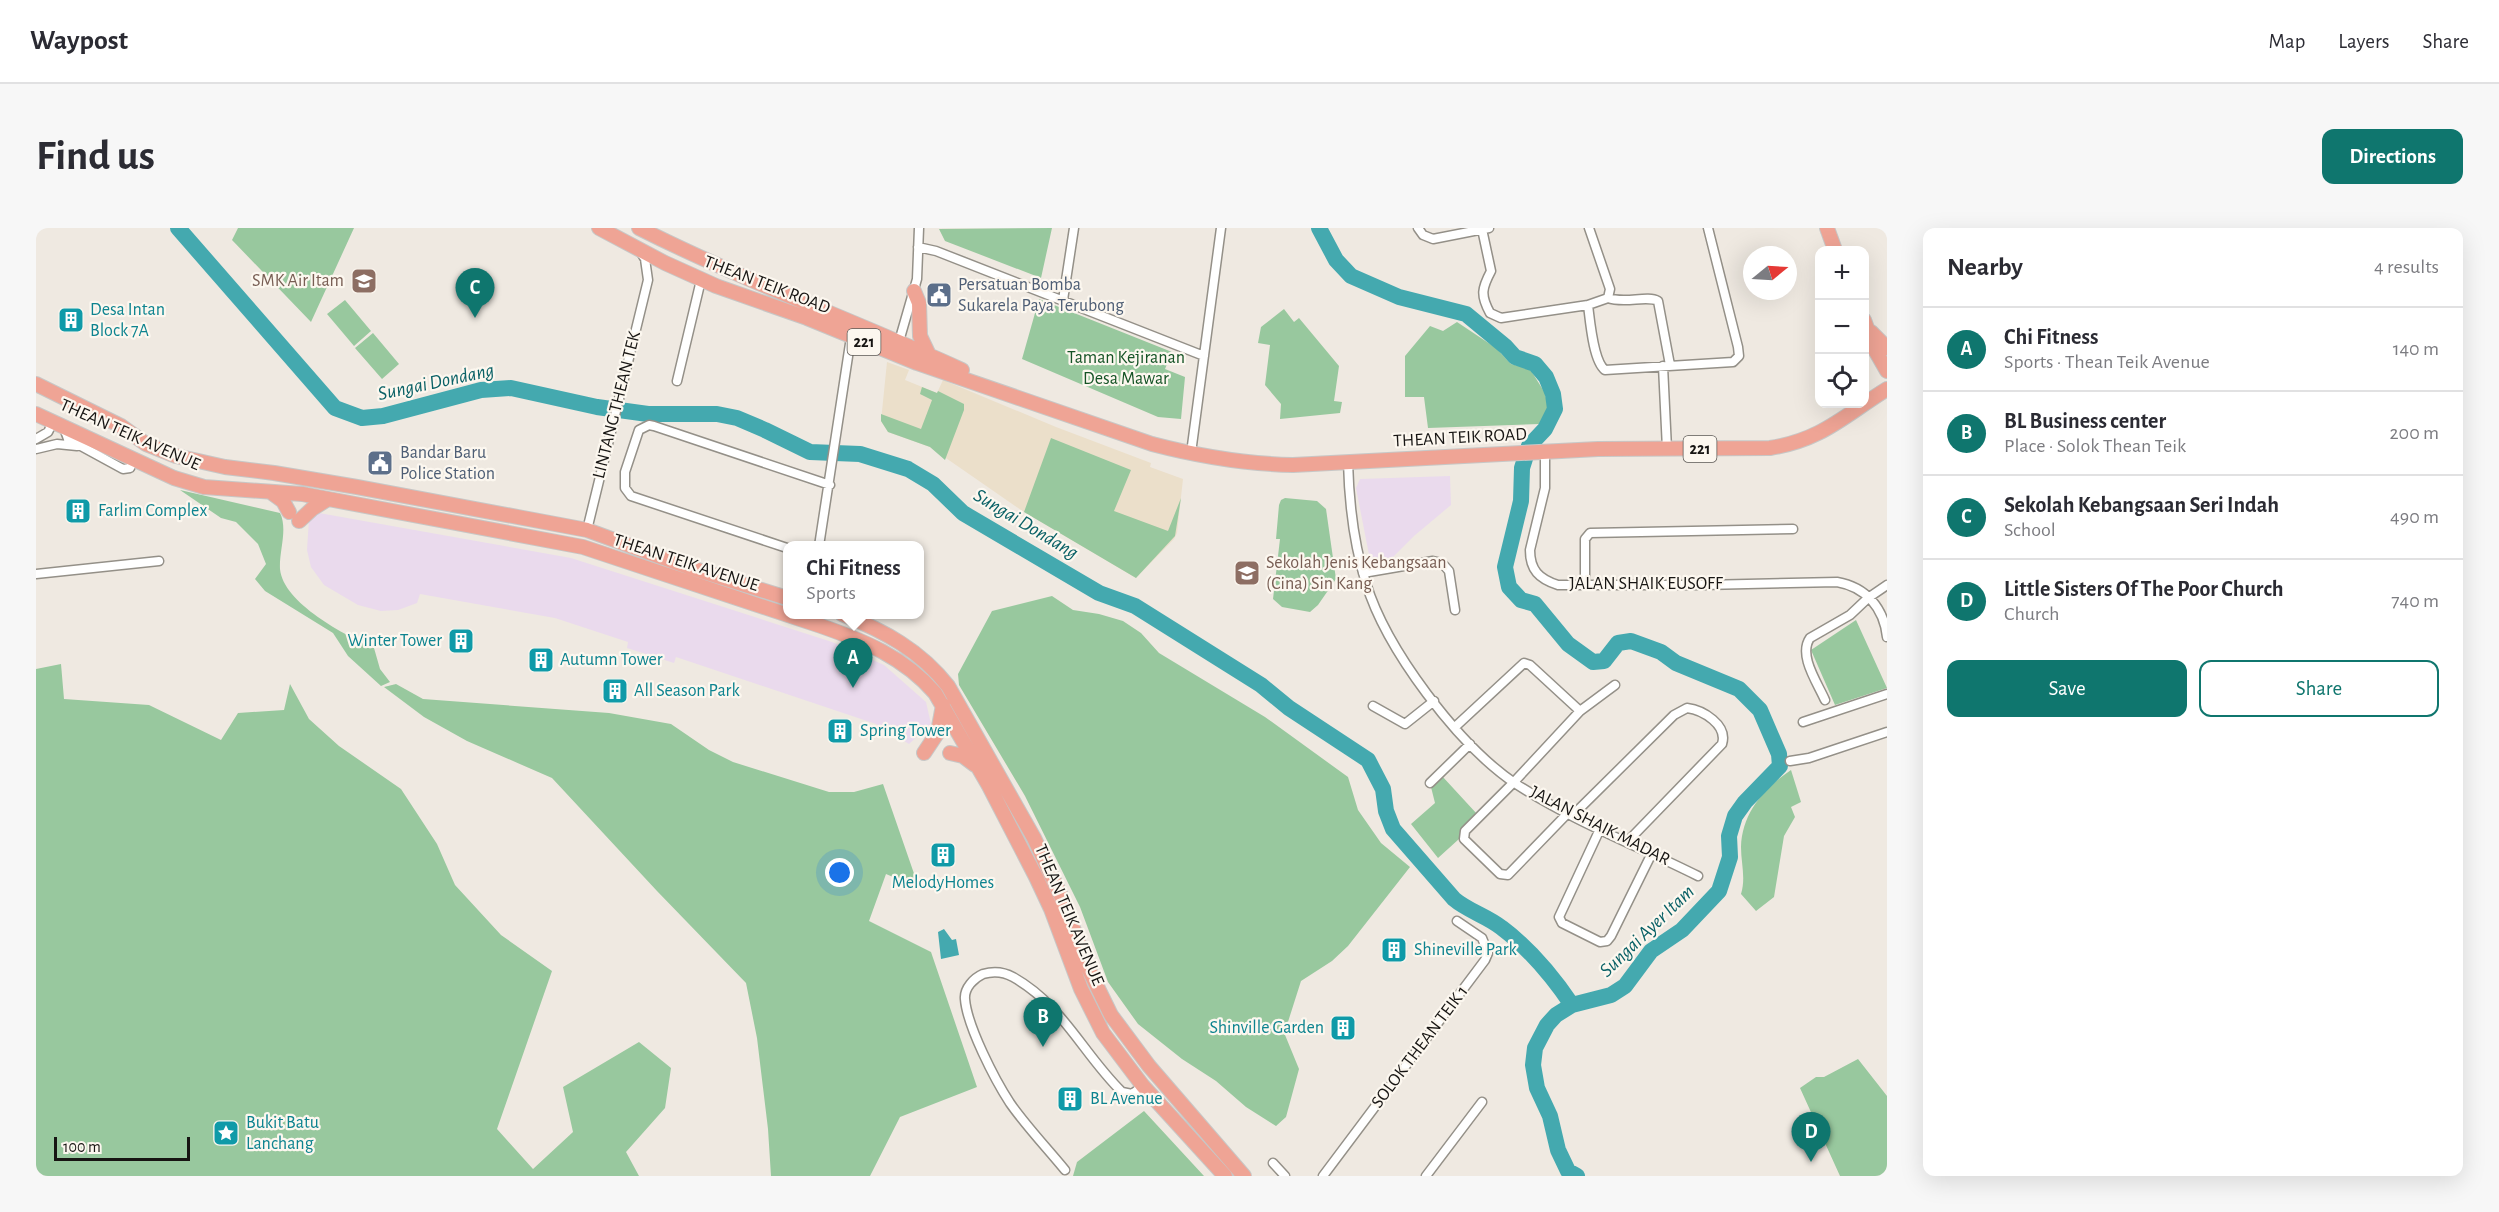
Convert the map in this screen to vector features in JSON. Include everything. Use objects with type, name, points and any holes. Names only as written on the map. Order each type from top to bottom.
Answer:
[{"type":"main road","name":"THEAN TEIK ROAD","points":[[599,228],[701,280],[807,318],[851,337],[929,355],[1029,400]]},
{"type":"main road","name":"THEAN TEIK ROAD","points":[[639,228],[897,347],[1029,400],[1152,444],[1191,453],[1277,465],[1514,453],[1747,449],[1790,445],[1814,436],[1887,389]]},
{"type":"main road","points":[[1827,228],[1834,246]]},
{"type":"main road","points":[[914,291],[919,303],[920,336],[929,355]]},
{"type":"main road","points":[[1869,327],[1887,348]]},
{"type":"main road","points":[[1869,331],[1875,350],[1887,371]]},
{"type":"main road","name":"THEAN TEIK AVENUE","points":[[36,384],[122,426],[146,444],[176,456],[225,467],[274,472],[587,530],[688,567],[783,597]]},
{"type":"main road","name":"THEAN TEIK AVENUE","points":[[36,414],[174,478],[204,487],[272,493],[299,492],[583,547],[783,613]]},
{"type":"main road","points":[[225,467],[254,477],[286,481],[299,492],[310,486],[341,490],[357,487]]},
{"type":"main road","points":[[272,493],[283,501],[294,517],[328,499]]},
{"type":"main road","name":"THEAN TEIK AVENUE","points":[[800,619],[857,638],[892,655],[924,681],[943,705],[1007,818],[1051,909],[1081,989],[1103,1033],[1143,1086],[1225,1176]]},
{"type":"main road","name":"THEAN TEIK AVENUE","points":[[850,619],[905,645],[931,667],[948,686],[1007,788],[1048,867],[1100,996],[1121,1031],[1244,1176]]},
{"type":"main road","points":[[948,686],[952,705],[967,732],[965,741],[976,745],[995,777],[1007,788]]},
{"type":"main road","points":[[924,753],[932,745],[938,732],[943,705]]},
{"type":"main road","points":[[950,753],[963,756],[977,766]]},
{"type":"main road","points":[[1121,1031],[1144,1071],[1143,1086],[1156,1086],[1186,1116],[1197,1122]]},
{"type":"street","points":[[897,347],[914,291],[919,228]]},
{"type":"street","points":[[1063,300],[1074,228]]},
{"type":"street","points":[[1191,453],[1221,228]]},
{"type":"street","points":[[1418,228],[1423,235],[1433,239],[1485,229],[1491,271],[1484,283],[1483,291],[1487,307],[1495,317],[1588,305],[1608,298],[1623,302],[1652,298],[1658,301],[1666,366],[1667,449]]},
{"type":"street","points":[[1589,228],[1610,289],[1608,298]]},
{"type":"street","points":[[1588,305],[1601,367],[1611,370],[1733,362],[1738,356],[1725,289],[1708,228]]},
{"type":"street","points":[[918,247],[936,251],[1204,356]]},
{"type":"street","name":"LINTANG THEAN TEK","points":[[587,530],[648,280],[645,259],[639,249]]},
{"type":"street","points":[[648,280],[652,273],[665,263]]},
{"type":"street","points":[[677,381],[701,280]]},
{"type":"street","points":[[820,541],[851,337]]},
{"type":"street","points":[[36,439],[58,425],[68,439],[123,469],[130,468],[133,460]]},
{"type":"street","points":[[783,547],[631,496],[625,488],[625,472],[636,435],[644,427],[654,426],[830,484]]},
{"type":"street","points":[[36,449],[57,444],[80,447]]},
{"type":"street","name":"JALAN SHAIK EUSOFF","points":[[1543,452],[1545,488],[1530,550],[1532,566],[1541,578],[1548,582],[1558,585],[1703,585],[1822,581],[1849,584],[1864,592],[1869,598]]},
{"type":"street","name":"JALAN SHAIK MADAR","points":[[1348,462],[1353,516],[1363,573],[1388,633],[1403,658],[1455,727],[1470,744],[1514,782],[1569,815],[1698,876]]},
{"type":"street","points":[[1585,585],[1585,539],[1587,534],[1793,529]]},
{"type":"street","points":[[36,574],[159,561]]},
{"type":"street","points":[[1363,573],[1433,561],[1442,563],[1449,571],[1455,610]]},
{"type":"street","points":[[1824,700],[1806,655],[1806,643],[1810,638],[1850,615],[1887,585]]},
{"type":"street","points":[[1869,598],[1875,603],[1884,620],[1887,637]]},
{"type":"street","points":[[1455,727],[1524,663],[1530,665],[1580,711]]},
{"type":"street","points":[[1615,685],[1580,711],[1463,835],[1465,843],[1500,874],[1511,873],[1674,715],[1687,708],[1698,710],[1711,718],[1721,729],[1724,736],[1722,744],[1628,841]]},
{"type":"street","points":[[1803,722],[1887,694]]},
{"type":"street","points":[[1373,706],[1405,724],[1434,701]]},
{"type":"street","points":[[1790,761],[1809,758],[1887,732]]},
{"type":"street","points":[[1430,783],[1470,744]]},
{"type":"street","points":[[1600,829],[1559,917],[1562,924],[1600,942],[1607,941],[1611,936],[1652,853]]},
{"type":"street","name":"SOLOK THEAN TEIK 1","points":[[1323,1176],[1485,960],[1488,953],[1482,938],[1457,921]]},
{"type":"street","points":[[1065,1170],[1010,1103],[974,1028],[965,999],[968,987],[984,974],[994,972],[1012,976],[1059,1014],[1122,1092],[1132,1094],[1143,1086]]},
{"type":"street","points":[[1426,1176],[1482,1101]]},
{"type":"street","points":[[1273,1162],[1285,1176]]},
{"type":"shaded area","points":[[887,362],[909,370],[905,380],[937,393],[943,380],[1151,463],[1150,467],[1183,479],[1177,533],[1174,539],[1136,578],[1021,510],[930,447],[888,432],[881,421]]},
{"type":"shaded area","points":[[1450,476],[1451,505],[1414,536],[1386,564],[1376,568],[1371,565],[1356,488],[1360,479]]},
{"type":"shaded area","points":[[319,513],[571,558],[832,642],[884,665],[926,702],[931,724],[909,744],[876,724],[676,657],[674,663],[627,648],[628,642],[555,618],[420,594],[417,603],[398,610],[381,611],[358,605],[324,585],[311,567],[307,550],[309,519]]},
{"type":"green space","points":[[238,228],[354,228],[311,322],[232,240]]},
{"type":"green space","points":[[1052,228],[1041,278],[945,241],[939,229]]},
{"type":"green space","name":"Taman Kejiranan Desa Mawar","points":[[1039,299],[1172,352],[1165,369],[1185,377],[1181,419],[1158,417],[1022,359]]},
{"type":"green space","points":[[345,300],[371,331],[354,346],[327,314]]},
{"type":"green space","points":[[1284,309],[1294,322],[1299,318],[1339,366],[1334,401],[1342,402],[1340,413],[1280,419],[1281,404],[1265,385],[1270,345],[1258,343],[1261,327]]},
{"type":"green space","points":[[1457,322],[1496,348],[1511,364],[1530,369],[1545,393],[1548,409],[1540,424],[1428,428],[1424,397],[1405,397],[1405,356],[1430,326],[1443,331]]},
{"type":"green space","points":[[373,333],[399,364],[382,379],[355,348]]},
{"type":"green space","points":[[922,387],[937,393],[938,391],[964,404],[964,410],[945,460],[930,447],[888,432],[881,421],[881,414],[921,429],[932,400],[920,394]]},
{"type":"green space","points":[[1051,438],[1131,470],[1114,511],[1168,531],[1181,498],[1175,536],[1136,578],[1024,512]]},
{"type":"green space","points":[[180,490],[280,513],[283,533],[280,569],[284,582],[292,594],[318,617],[374,648],[380,669],[390,682],[381,686],[348,656],[333,633],[265,591],[255,579],[266,564],[258,544],[236,522],[221,518]]},
{"type":"green space","points":[[1285,498],[1317,501],[1326,509],[1336,579],[1318,605],[1310,612],[1282,607],[1273,599],[1280,539],[1276,539],[1279,505]]},
{"type":"green space","points":[[1052,596],[1073,610],[1123,621],[1141,633],[1159,653],[1265,717],[1348,777],[1358,810],[1381,843],[1410,867],[1348,946],[1332,961],[1301,981],[1287,1025],[1283,1030],[1299,1069],[1286,1117],[1276,1126],[1246,1107],[1216,1081],[1182,1059],[1138,1024],[1108,982],[1080,907],[1025,796],[959,685],[958,674],[992,611]]},
{"type":"green space","points":[[1856,620],[1887,688],[1835,705],[1811,650]]},
{"type":"green space","points":[[61,664],[64,699],[149,705],[221,740],[238,713],[284,710],[290,684],[309,719],[339,746],[401,789],[437,844],[455,885],[501,935],[552,971],[497,1129],[533,1169],[573,1132],[563,1087],[639,1042],[671,1068],[665,1108],[626,1152],[639,1176],[36,1176],[36,669]]},
{"type":"green space","points":[[396,684],[423,699],[609,713],[671,724],[709,750],[733,762],[829,792],[854,792],[883,784],[919,888],[886,874],[869,921],[931,952],[977,1087],[900,1117],[870,1176],[771,1176],[757,1038],[746,983],[552,778],[467,741],[424,717],[384,687]]},
{"type":"green space","points":[[1791,770],[1801,802],[1791,807],[1795,817],[1784,836],[1774,897],[1756,911],[1741,894],[1742,835],[1745,823],[1756,803],[1772,785]]},
{"type":"green space","points":[[1442,776],[1477,814],[1461,831],[1459,839],[1438,858],[1411,824],[1435,803],[1431,787]]},
{"type":"green space","points":[[1858,1059],[1887,1096],[1887,1176],[1840,1176],[1800,1088],[1816,1077],[1824,1077]]},
{"type":"green space","points":[[1144,1111],[1204,1176],[1073,1176],[1077,1162]]},
{"type":"water","points":[[944,929],[952,940],[956,939],[959,955],[941,959],[938,932]]},
{"type":"waterway","name":"Sungai Dondang","points":[[178,228],[335,408],[362,418],[383,416],[481,390],[511,388],[597,407],[648,414],[717,414],[737,418],[810,452],[860,454],[908,469],[933,484],[963,513],[1099,593],[1135,606],[1261,685],[1289,708],[1368,760],[1383,789],[1386,811],[1393,829],[1454,899],[1496,924],[1522,945],[1549,974],[1572,1005]]},
{"type":"waterway","name":"Sungai Ayer Itam","points":[[1319,228],[1336,260],[1351,276],[1399,297],[1466,314],[1515,357],[1535,364],[1546,377],[1553,394],[1555,409],[1545,429],[1529,446],[1522,468],[1521,501],[1505,567],[1509,587],[1521,600],[1535,604],[1568,644],[1593,662],[1604,661],[1618,643],[1631,641],[1661,652],[1676,663],[1739,689],[1760,710],[1779,754],[1780,766],[1745,802],[1735,816],[1729,836],[1730,857],[1719,891],[1682,930],[1651,951],[1625,986],[1611,995],[1572,1005],[1556,1015],[1547,1025],[1535,1048],[1533,1065],[1537,1088],[1550,1116],[1558,1150],[1568,1171],[1577,1176]]},
{"type":"place","name":"SMK Air Itam","points":[[364,281]]},
{"type":"place","name":"Persatuan Bomba Sukarela Paya Terubong","points":[[939,295]]},
{"type":"place","name":"Sekolah Kebangsaan Seri Indah","points":[[475,318]]},
{"type":"place","name":"Desa Intan Block 7A","points":[[71,320]]},
{"type":"place","name":"Bandar Baru Police Station","points":[[380,463]]},
{"type":"place","name":"Farlim Complex","points":[[78,511]]},
{"type":"place","name":"Sekolah Jenis Kebangsaan (Cina) Sin Kang","points":[[1247,573]]},
{"type":"place","name":"Winter Tower","points":[[461,641]]},
{"type":"place","name":"Autumn Tower","points":[[541,660]]},
{"type":"place","name":"Chi Fitness","points":[[853,688]]},
{"type":"place","name":"All Season Park","points":[[615,691]]},
{"type":"place","name":"Spring Tower","points":[[840,731]]},
{"type":"place","name":"MelodyHomes","points":[[943,855]]},
{"type":"place","name":"Shineville Park","points":[[1394,950]]},
{"type":"place","name":"Shinville Garden","points":[[1343,1028]]},
{"type":"place","name":"BL Business center","points":[[1043,1047]]},
{"type":"place","name":"BL Avenue","points":[[1070,1099]]},
{"type":"place","name":"Bukit Batu Lanchang","points":[[226,1133]]},
{"type":"place","name":"Little Sisters Of The Poor Church","points":[[1811,1162]]}]
